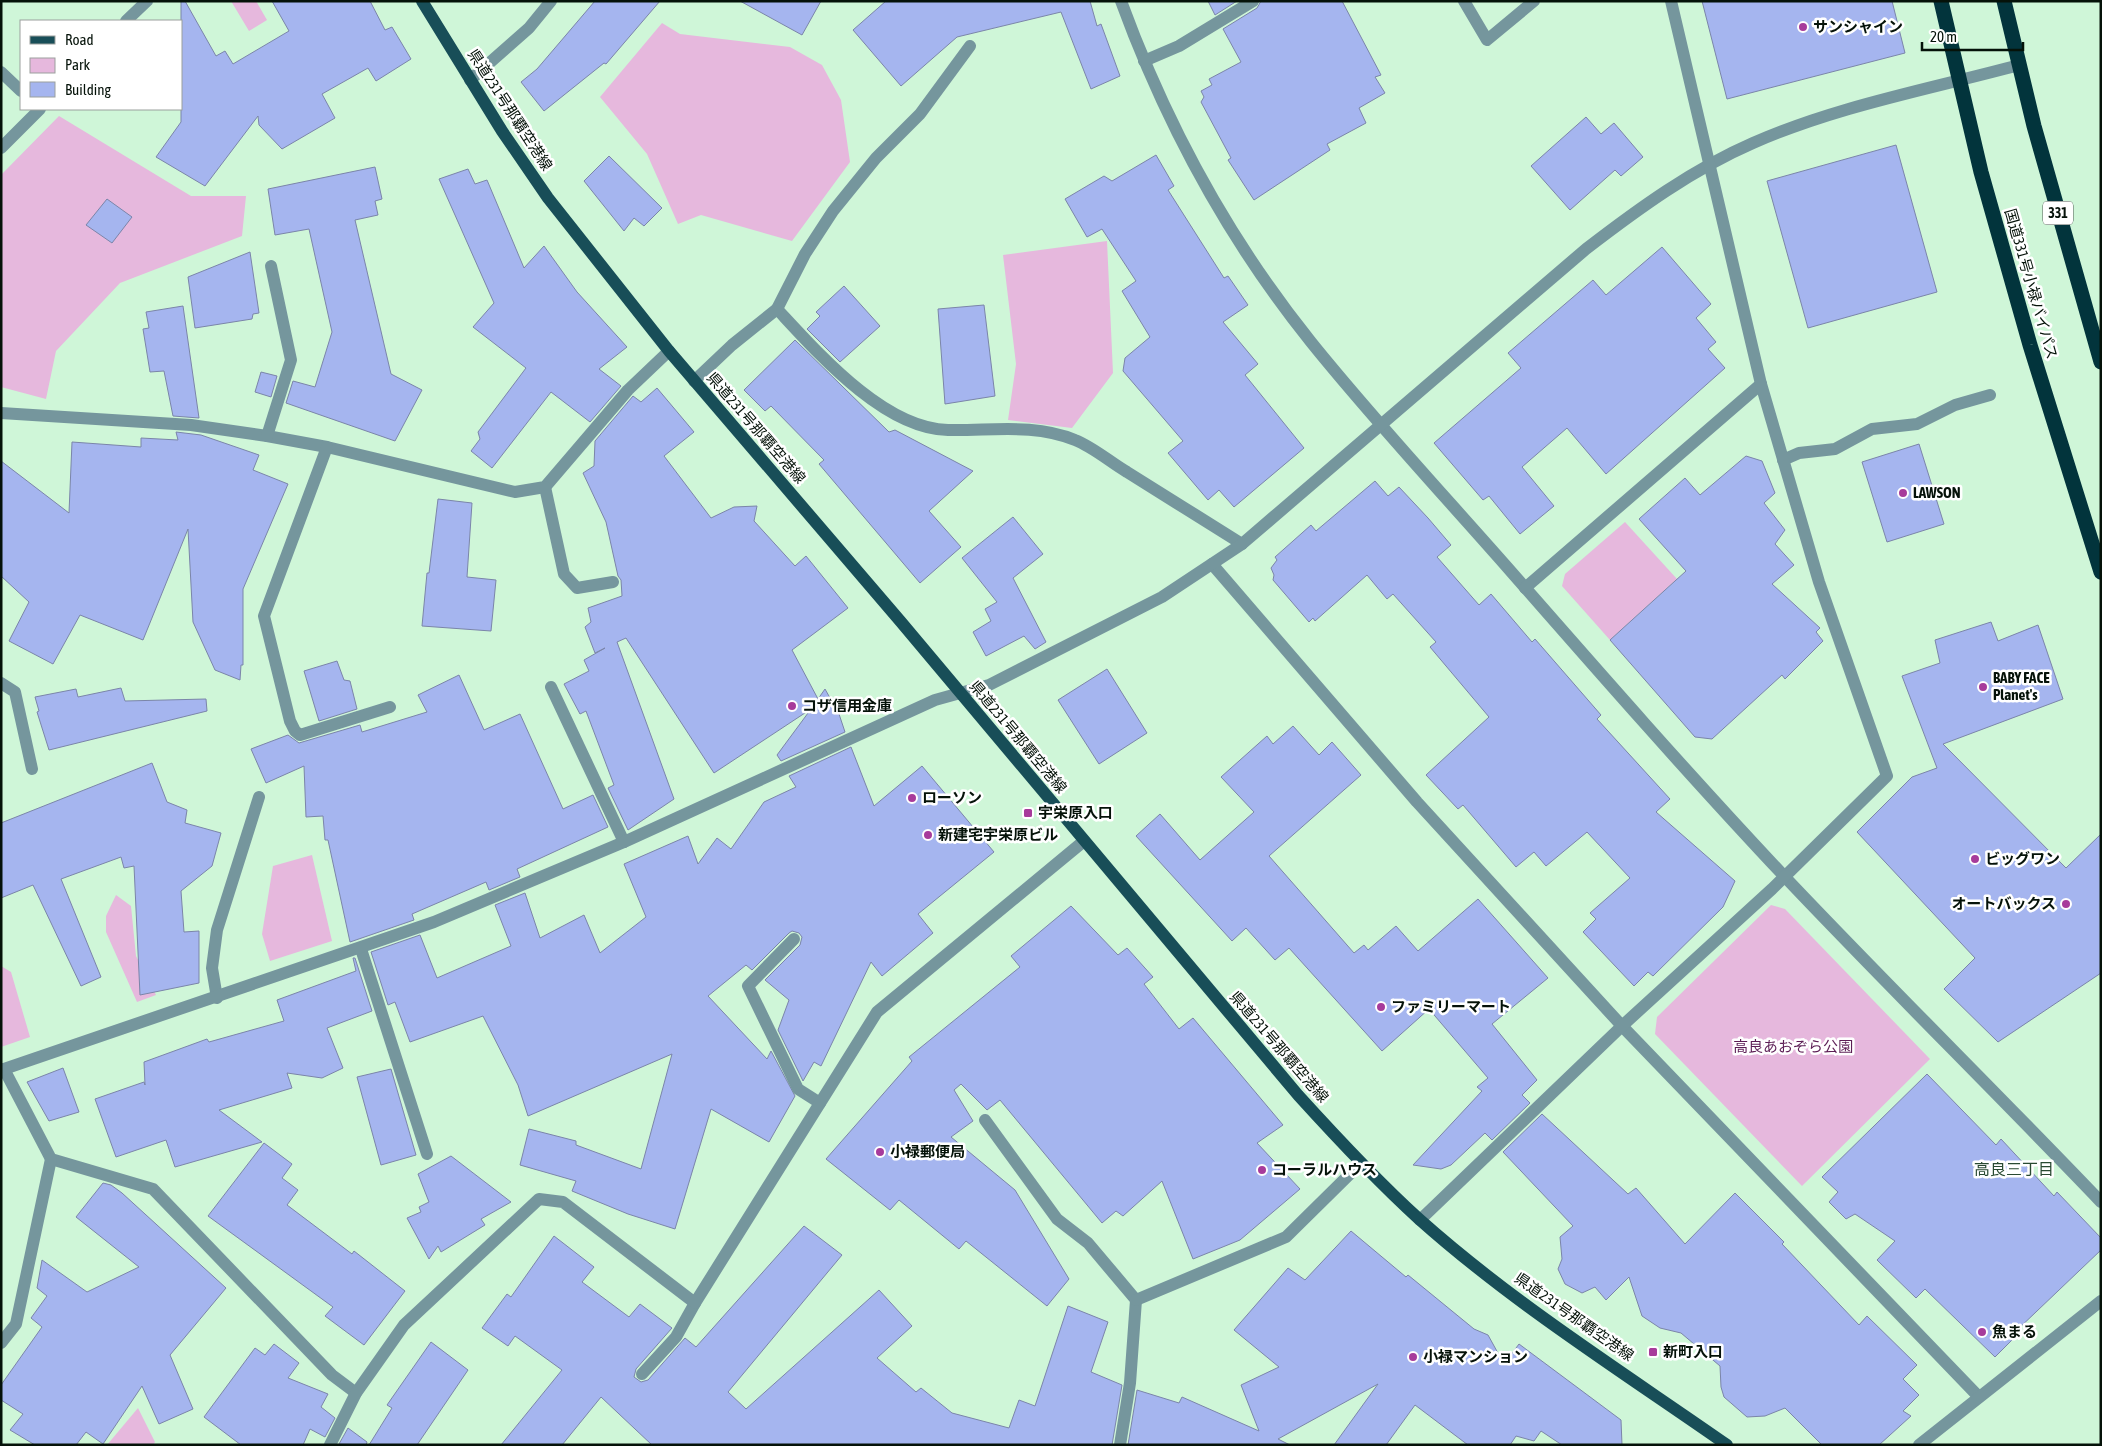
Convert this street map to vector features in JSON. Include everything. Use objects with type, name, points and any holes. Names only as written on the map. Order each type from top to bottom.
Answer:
[{"type":"highway","name":"国道331号小禄バイパス","points":[[1941,1],[1972,141],[2027,336],[2101,572]]},
{"type":"highway","name":"331","points":[[2004,1],[2034,126],[2101,362]]},
{"type":"main road","name":"県道231号那覇空港線","points":[[422,1],[470,80],[548,198],[694,381],[960,693],[1298,1095],[1361,1163],[1420,1220],[1505,1289],[1727,1445]]},
{"type":"street","points":[[127,20],[147,1]]},
{"type":"street","points":[[470,80],[529,28],[551,1]]},
{"type":"street","points":[[1121,1],[1144,61],[1172,124],[1225,220],[1310,341],[1650,731],[1785,877],[2101,1202]]},
{"type":"street","points":[[1144,61],[1180,46],[1253,1]]},
{"type":"street","points":[[1464,1],[1487,40],[1534,1]]},
{"type":"street","points":[[1420,1220],[1622,1026],[1785,877],[1887,776],[1819,582],[1761,384],[1671,1]]},
{"type":"street","points":[[694,381],[732,346],[777,309],[805,254],[832,211],[876,158],[920,114],[970,46]]},
{"type":"street","points":[[1,1343],[16,1324],[31,1262],[33,1239],[51,1159],[3,1070],[361,949],[434,922],[624,842],[935,700],[989,685],[1162,597],[1242,544],[1586,249],[1635,212],[1710,165],[1751,144],[1806,122],[2019,64]]},
{"type":"street","points":[[1,72],[20,91]]},
{"type":"street","points":[[1,148],[39,110]]},
{"type":"street","points":[[267,436],[291,360],[271,266]]},
{"type":"street","points":[[777,309],[809,343],[869,398],[900,418],[923,427],[946,430],[1026,428],[1075,440],[1242,544]]},
{"type":"street","points":[[2,415],[191,425],[267,436],[327,447],[516,492],[545,487],[628,390],[670,351]]},
{"type":"street","points":[[1525,588],[1761,384]]},
{"type":"street","points":[[1783,460],[1799,454],[1835,449],[1872,429],[1917,424],[1955,405],[1990,395]]},
{"type":"street","points":[[327,447],[264,616],[290,721],[295,731],[300,735],[390,707]]},
{"type":"street","points":[[545,487],[564,574],[577,588],[613,582]]},
{"type":"street","points":[[1212,564],[1417,802],[1622,1026],[1978,1396]]},
{"type":"street","points":[[1,683],[15,692],[32,769]]},
{"type":"street","points":[[551,687],[624,842]]},
{"type":"street","points":[[217,998],[212,968],[217,930],[258,797]]},
{"type":"street","points":[[642,1374],[676,1337],[695,1303],[877,1012],[1084,841]]},
{"type":"street","points":[[794,939],[748,986],[798,1089],[820,1103]]},
{"type":"street","points":[[361,949],[427,1154]]},
{"type":"street","points":[[985,1120],[1057,1218],[1088,1243],[1136,1300],[1130,1383],[1120,1445]]},
{"type":"street","points":[[51,1159],[153,1189],[332,1375],[356,1392]]},
{"type":"street","points":[[1136,1300],[1286,1237],[1361,1163]]},
{"type":"street","points":[[330,1445],[356,1392],[404,1325],[539,1199],[563,1202],[695,1303]]},
{"type":"street","points":[[1919,1445],[1978,1396],[2101,1301]]},
{"type":"green space","points":[[231,1],[256,1],[267,20],[249,31]]},
{"type":"green space","points":[[662,23],[680,34],[790,47],[822,65],[841,100],[850,162],[792,241],[701,215],[678,224],[647,154],[600,97]]},
{"type":"green space","points":[[59,116],[191,196],[246,196],[242,236],[120,283],[56,351],[46,399],[1,387],[1,175]]},
{"type":"green space","points":[[1107,241],[1113,373],[1072,428],[1008,420],[1016,364],[1003,255]]},
{"type":"green space","points":[[1625,522],[1677,579],[1610,640],[1562,586],[1565,574]]},
{"type":"green space","points":[[312,855],[332,941],[270,961],[262,934],[273,866]]},
{"type":"green space","points":[[116,895],[131,906],[136,956],[156,995],[137,1002],[106,932],[106,916]]},
{"type":"green space","name":"高良あおぞら公園","points":[[1771,905],[1785,909],[1930,1059],[1802,1186],[1655,1034],[1657,1017]]},
{"type":"green space","points":[[1,966],[11,972],[30,1037],[1,1047]]},
{"type":"green space","points":[[138,1408],[155,1442],[153,1445],[107,1445]]},
{"type":"building","points":[[181,1],[185,1],[216,56],[225,51],[233,64],[289,31],[272,1],[370,1],[385,30],[392,27],[411,59],[376,81],[368,68],[322,94],[335,118],[282,149],[259,125],[258,116],[205,186],[156,157],[181,122]]},
{"type":"building","points":[[595,1],[660,1],[606,64],[604,63],[544,111],[521,82],[537,69]]},
{"type":"building","points":[[740,1],[821,1],[802,35]]},
{"type":"building","points":[[886,1],[1090,1],[1097,26],[1101,24],[1120,76],[1091,89],[1061,12],[957,37],[901,86],[853,30]]},
{"type":"building","points":[[1208,1],[1237,1],[1215,15]]},
{"type":"building","points":[[1261,1],[1342,1],[1381,75],[1375,77],[1385,93],[1359,108],[1366,123],[1327,144],[1330,150],[1254,200],[1228,160],[1231,158],[1201,102],[1204,97],[1201,91],[1212,85],[1209,79],[1241,62],[1223,29],[1257,8]]},
{"type":"building","name":"サンシャイン","points":[[1702,1],[1892,1],[1905,53],[1727,99]]},
{"type":"building","points":[[1586,117],[1601,134],[1614,123],[1643,157],[1621,176],[1615,170],[1570,210],[1531,166]]},
{"type":"building","points":[[1896,145],[1937,292],[1808,328],[1767,181]]},
{"type":"building","points":[[1156,155],[1174,186],[1168,190],[1224,278],[1228,276],[1248,305],[1223,322],[1258,364],[1245,375],[1304,448],[1234,507],[1219,490],[1208,500],[1168,453],[1183,441],[1123,371],[1125,358],[1150,337],[1122,291],[1136,281],[1102,229],[1087,237],[1065,199],[1104,176],[1112,181]]},
{"type":"building","points":[[609,156],[662,208],[644,226],[634,218],[624,231],[584,181]]},
{"type":"building","points":[[375,167],[382,199],[375,201],[378,215],[355,220],[391,374],[422,390],[395,441],[286,403],[293,381],[315,387],[332,332],[309,229],[275,235],[268,189]]},
{"type":"building","points":[[468,169],[475,184],[487,180],[524,268],[544,246],[577,292],[627,347],[599,369],[621,386],[590,422],[551,392],[492,468],[471,451],[480,439],[478,432],[526,368],[473,327],[494,303],[439,179]]},
{"type":"building","points":[[107,199],[132,217],[112,243],[86,225]]},
{"type":"building","points":[[1662,247],[1711,304],[1696,318],[1716,342],[1708,349],[1725,368],[1606,474],[1567,428],[1522,467],[1554,506],[1520,534],[1489,496],[1483,500],[1434,443],[1521,368],[1508,353],[1593,280],[1606,295]]},
{"type":"building","points":[[250,252],[259,313],[253,314],[252,319],[195,328],[188,277]]},
{"type":"building","points":[[844,286],[880,326],[840,362],[807,329],[820,316],[816,312]]},
{"type":"building","points":[[984,305],[995,396],[945,404],[938,309]]},
{"type":"building","points":[[183,306],[199,418],[173,416],[164,371],[150,372],[143,329],[149,328],[146,312]]},
{"type":"building","points":[[795,340],[889,432],[895,430],[973,471],[929,511],[961,547],[920,583],[819,464],[824,460],[771,406],[765,411],[744,390]]},
{"type":"building","points":[[261,372],[277,376],[271,397],[255,392]]},
{"type":"building","points":[[657,388],[694,432],[664,456],[711,518],[734,507],[757,506],[754,521],[795,566],[806,556],[848,608],[792,650],[818,699],[825,689],[839,714],[845,732],[781,761],[777,755],[811,709],[714,773],[626,638],[617,642],[674,799],[628,830],[608,788],[614,785],[586,711],[580,714],[564,684],[589,671],[584,660],[605,648],[595,653],[585,627],[591,622],[588,608],[622,596],[621,580],[618,576],[606,522],[583,473],[594,466],[595,441],[633,396],[641,402]]},
{"type":"building","points":[[176,432],[201,435],[259,455],[253,470],[288,484],[243,589],[243,665],[241,665],[240,680],[215,670],[193,622],[188,529],[143,640],[80,615],[53,664],[9,641],[29,602],[1,576],[1,461],[69,513],[72,442],[141,447],[141,438],[178,440]]},
{"type":"building","name":"LAWSON","points":[[1919,444],[1944,524],[1887,542],[1862,462]]},
{"type":"building","points":[[1746,456],[1762,461],[1775,493],[1764,503],[1785,530],[1775,544],[1794,565],[1772,584],[1820,628],[1816,632],[1823,641],[1785,679],[1782,675],[1712,739],[1695,737],[1610,640],[1686,571],[1639,519],[1685,478],[1700,495]]},
{"type":"building","points":[[1375,481],[1388,496],[1399,487],[1428,518],[1451,545],[1437,557],[1479,605],[1491,594],[1532,642],[1535,639],[1601,715],[1597,719],[1670,799],[1656,812],[1735,881],[1723,907],[1653,976],[1648,972],[1634,986],[1583,932],[1596,919],[1590,913],[1630,878],[1587,832],[1546,866],[1534,852],[1516,867],[1463,805],[1458,809],[1426,775],[1489,717],[1430,647],[1436,642],[1393,594],[1387,599],[1367,575],[1315,621],[1313,618],[1309,622],[1273,580],[1274,575],[1271,568],[1277,560],[1275,557],[1311,525],[1316,531]]},
{"type":"building","points":[[438,499],[472,503],[467,577],[496,580],[491,631],[422,626],[427,573],[429,573]]},
{"type":"building","points":[[1013,517],[1043,554],[1013,578],[1046,642],[1035,649],[1024,636],[986,656],[973,632],[991,621],[985,609],[997,602],[962,558]]},
{"type":"building","points":[[1991,622],[1998,641],[2038,625],[2063,699],[1943,744],[2066,868],[2101,834],[2101,973],[1998,1042],[1944,989],[1975,958],[1857,832],[1912,777],[1937,768],[1902,676],[1940,663],[1935,640]]},
{"type":"building","points":[[337,661],[344,680],[350,681],[357,709],[319,721],[304,671]]},
{"type":"building","points":[[1107,669],[1147,733],[1099,764],[1058,700]]},
{"type":"building","points":[[459,675],[484,730],[520,714],[563,809],[593,795],[608,827],[517,869],[520,877],[489,890],[486,882],[412,914],[414,920],[350,942],[328,840],[325,840],[323,816],[306,817],[304,766],[266,783],[251,749],[288,735],[299,743],[360,725],[362,732],[427,712],[418,695]]},
{"type":"building","points":[[121,688],[125,701],[206,699],[207,711],[49,750],[37,712],[39,711],[35,697],[76,689],[78,697]]},
{"type":"building","points":[[1293,726],[1319,755],[1332,742],[1361,775],[1269,856],[1354,953],[1364,945],[1368,950],[1396,926],[1418,951],[1478,899],[1548,978],[1492,1024],[1537,1080],[1522,1095],[1530,1103],[1492,1140],[1485,1133],[1451,1165],[1441,1169],[1413,1165],[1482,1091],[1477,1087],[1488,1078],[1429,1009],[1382,1051],[1289,948],[1275,960],[1246,928],[1232,941],[1136,836],[1160,814],[1200,860],[1254,812],[1221,777],[1267,736],[1273,744]]},
{"type":"building","points":[[851,747],[874,806],[922,766],[994,852],[918,914],[933,933],[882,976],[871,962],[821,1066],[814,1062],[803,1081],[778,1030],[789,1000],[765,980],[800,945],[802,937],[799,933],[792,931],[789,933],[752,970],[746,965],[708,996],[767,1059],[771,1051],[795,1096],[769,1142],[711,1109],[675,1229],[628,1214],[572,1191],[576,1181],[520,1165],[529,1129],[576,1141],[576,1145],[641,1169],[672,1054],[528,1116],[518,1085],[483,1016],[410,1042],[395,1002],[388,1005],[371,952],[420,935],[437,978],[511,946],[495,905],[525,893],[540,938],[584,915],[600,953],[646,917],[624,864],[688,836],[698,864],[717,838],[731,849],[764,802],[796,787],[789,776]]},
{"type":"building","points":[[152,763],[167,802],[187,810],[185,823],[221,833],[212,866],[181,891],[184,932],[199,931],[199,983],[140,995],[134,866],[124,868],[121,857],[61,879],[101,977],[81,986],[33,885],[1,898],[1,823]]},
{"type":"building","points":[[1071,906],[1118,955],[1127,948],[1153,977],[1144,984],[1179,1029],[1193,1018],[1283,1125],[1257,1143],[1300,1189],[1240,1240],[1193,1259],[1162,1181],[1123,1216],[1116,1211],[1102,1223],[1000,1100],[987,1110],[961,1084],[954,1090],[973,1121],[951,1137],[1015,1190],[1069,1279],[1047,1306],[966,1241],[959,1249],[899,1200],[890,1210],[826,1159],[912,1061],[909,1057],[1020,967],[1011,956]]},
{"type":"building","points":[[353,958],[355,958],[372,1011],[327,1028],[343,1068],[322,1078],[287,1073],[292,1088],[219,1110],[262,1142],[175,1167],[166,1140],[116,1157],[95,1099],[144,1082],[145,1085],[144,1062],[207,1039],[209,1042],[284,1021],[277,1000],[356,971]]},
{"type":"building","points":[[63,1068],[79,1112],[49,1121],[27,1082]]},
{"type":"building","points":[[391,1069],[416,1155],[381,1165],[357,1077]]},
{"type":"building","points":[[1927,1074],[1996,1145],[2001,1139],[2054,1196],[2057,1192],[2101,1238],[2101,1250],[2015,1332],[2018,1334],[1995,1357],[1925,1289],[1916,1298],[1877,1260],[1895,1241],[1855,1214],[1846,1219],[1829,1202],[1838,1192],[1822,1177]]},
{"type":"building","points":[[1542,1114],[1628,1194],[1636,1188],[1685,1244],[1735,1193],[1784,1242],[1782,1244],[1859,1325],[1867,1316],[1917,1365],[1903,1379],[1919,1395],[1903,1411],[1911,1416],[1879,1445],[1822,1445],[1785,1408],[1765,1416],[1747,1417],[1724,1397],[1721,1387],[1720,1366],[1681,1333],[1660,1328],[1642,1316],[1629,1277],[1606,1300],[1595,1287],[1582,1293],[1565,1284],[1558,1269],[1562,1259],[1560,1237],[1573,1226],[1503,1152]]},
{"type":"building","points":[[264,1143],[292,1164],[282,1178],[298,1190],[287,1205],[352,1254],[354,1251],[405,1291],[364,1345],[325,1316],[333,1307],[208,1216]]},
{"type":"building","points":[[451,1156],[511,1202],[481,1219],[485,1225],[441,1252],[438,1246],[429,1259],[407,1218],[421,1212],[419,1207],[429,1202],[418,1174]]},
{"type":"building","points":[[103,1183],[111,1185],[122,1193],[226,1288],[170,1355],[193,1409],[159,1424],[142,1386],[103,1444],[86,1432],[76,1445],[35,1445],[10,1430],[23,1414],[1,1400],[1,1385],[42,1327],[31,1318],[47,1296],[37,1288],[42,1260],[87,1292],[139,1267],[76,1217]]},
{"type":"building","points":[[804,1226],[842,1255],[728,1392],[746,1409],[879,1290],[912,1326],[877,1358],[916,1392],[921,1388],[952,1413],[1009,1428],[1019,1400],[1035,1406],[1068,1306],[1108,1322],[1091,1372],[1122,1385],[1112,1445],[652,1445],[601,1397],[562,1445],[501,1445],[562,1370],[515,1336],[508,1346],[482,1328],[507,1294],[511,1297],[554,1236],[594,1267],[582,1282],[629,1317],[640,1304],[672,1328],[636,1369],[634,1377],[641,1382],[648,1380],[685,1338],[696,1347]]},
{"type":"building","points":[[1351,1231],[1406,1277],[1408,1275],[1474,1329],[1488,1335],[1504,1364],[1519,1344],[1621,1420],[1622,1445],[1562,1445],[1541,1431],[1534,1441],[1516,1436],[1510,1445],[1468,1445],[1415,1405],[1386,1445],[1334,1445],[1378,1384],[1278,1439],[1290,1445],[1128,1445],[1137,1390],[1179,1403],[1182,1397],[1259,1431],[1241,1385],[1279,1367],[1234,1330],[1288,1268],[1305,1280]]},
{"type":"building","points":[[431,1342],[468,1370],[417,1445],[369,1445],[392,1408],[387,1405]]},
{"type":"building","points":[[274,1344],[299,1363],[288,1378],[328,1394],[321,1407],[335,1418],[325,1437],[310,1429],[303,1445],[241,1445],[204,1417],[255,1348],[265,1355]]},
{"type":"building","points":[[348,1428],[367,1442],[366,1445],[339,1444]]},
{"type":"place","name":"サンシャイン","points":[[1803,27]]},
{"type":"place","name":"LAWSON","points":[[1903,493]]},
{"type":"place","name":"BABY FACE Planet's","points":[[1983,687]]},
{"type":"place","name":"コザ信用金庫","points":[[792,706]]},
{"type":"place","name":"ローソン","points":[[912,798]]},
{"type":"place","name":"宇栄原入口","points":[[1028,813]]},
{"type":"place","name":"新建宅宇栄原ビル","points":[[928,835]]},
{"type":"place","name":"ビッグワン","points":[[1975,859]]},
{"type":"place","name":"オートバックス","points":[[2066,904]]},
{"type":"place","name":"ファミリーマート","points":[[1381,1007]]},
{"type":"place","name":"小禄郵便局","points":[[880,1152]]},
{"type":"place","name":"コーラルハウス","points":[[1262,1170]]},
{"type":"place","name":"魚まる","points":[[1982,1332]]},
{"type":"place","name":"新町入口","points":[[1653,1352]]},
{"type":"place","name":"小禄マンション","points":[[1413,1357]]},
{"type":"district","name":"高良三丁目","points":[[2014,1169]]}]
